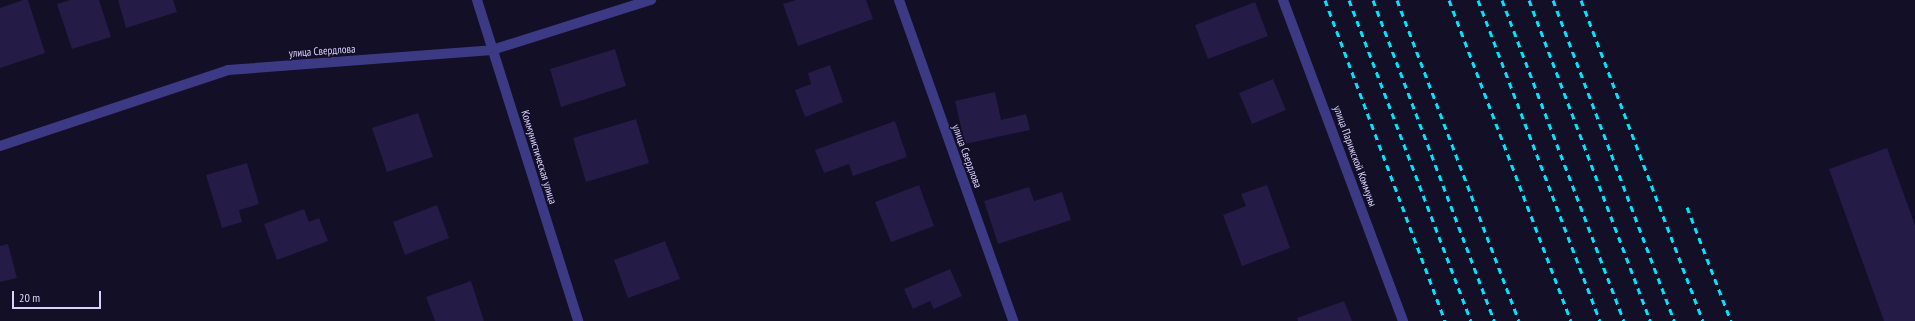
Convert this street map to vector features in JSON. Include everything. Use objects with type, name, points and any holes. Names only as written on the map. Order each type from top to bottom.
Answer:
[{"type":"street","name":"Коммунистическая улица","points":[[476,0],[578,321]]},
{"type":"street","name":"улица Свердлова","points":[[0,146],[228,70],[492,50],[651,0]]},
{"type":"street","name":"улица Свердлова","points":[[899,0],[1014,321]]},
{"type":"street","name":"улица Парижской Коммуны","points":[[1283,0],[1403,321]]},
{"type":"building","points":[[23,0],[28,0],[45,53],[0,68],[0,8]]},
{"type":"building","points":[[70,0],[99,0],[111,37],[72,49],[57,4]]},
{"type":"building","points":[[118,0],[173,0],[177,12],[126,28]]},
{"type":"building","points":[[796,0],[866,0],[873,19],[798,46],[783,4]]},
{"type":"building","points":[[1255,2],[1268,36],[1208,59],[1195,25]]},
{"type":"building","points":[[615,49],[626,86],[561,107],[550,69]]},
{"type":"building","points":[[830,65],[843,102],[805,117],[795,90],[811,84],[808,73]]},
{"type":"building","points":[[1273,79],[1286,110],[1252,124],[1239,93]]},
{"type":"building","points":[[995,92],[1001,120],[1026,114],[1030,130],[965,144],[955,101]]},
{"type":"building","points":[[418,113],[433,157],[387,172],[372,128]]},
{"type":"building","points":[[636,119],[649,163],[586,182],[573,138]]},
{"type":"building","points":[[895,121],[907,157],[853,176],[849,164],[824,173],[815,150]]},
{"type":"building","points":[[1887,148],[1915,225],[1915,321],[1884,321],[1829,169]]},
{"type":"building","points":[[247,163],[259,204],[239,210],[242,222],[222,228],[206,175]]},
{"type":"building","points":[[919,185],[934,226],[891,242],[875,202]]},
{"type":"building","points":[[1267,185],[1290,248],[1242,266],[1223,215],[1246,206],[1241,194]]},
{"type":"building","points":[[1029,187],[1034,201],[1062,192],[1071,220],[998,244],[984,201]]},
{"type":"building","points":[[437,205],[449,238],[405,255],[393,222]]},
{"type":"building","points":[[304,209],[309,222],[319,218],[328,241],[277,260],[264,224]]},
{"type":"building","points":[[665,241],[680,279],[628,298],[614,260]]},
{"type":"building","points":[[8,244],[17,278],[0,282],[0,246]]},
{"type":"building","points":[[950,269],[962,296],[934,309],[930,301],[913,309],[904,289]]},
{"type":"building","points":[[471,281],[484,321],[435,321],[426,297]]},
{"type":"building","points":[[1344,301],[1352,321],[1298,321],[1297,318]]},
{"type":"railway","points":[[1325,0],[1445,321]]},
{"type":"railway","points":[[1349,0],[1471,321]]},
{"type":"railway","points":[[1373,0],[1494,321]]},
{"type":"railway","points":[[1397,0],[1519,321]]},
{"type":"railway","points":[[1449,0],[1571,321]]},
{"type":"railway","points":[[1478,0],[1600,321]]},
{"type":"railway","points":[[1502,0],[1624,321]]},
{"type":"railway","points":[[1529,0],[1650,321]]},
{"type":"railway","points":[[1553,0],[1674,321]]},
{"type":"railway","points":[[1581,0],[1703,321]]},
{"type":"railway","points":[[1687,207],[1731,321]]}]
